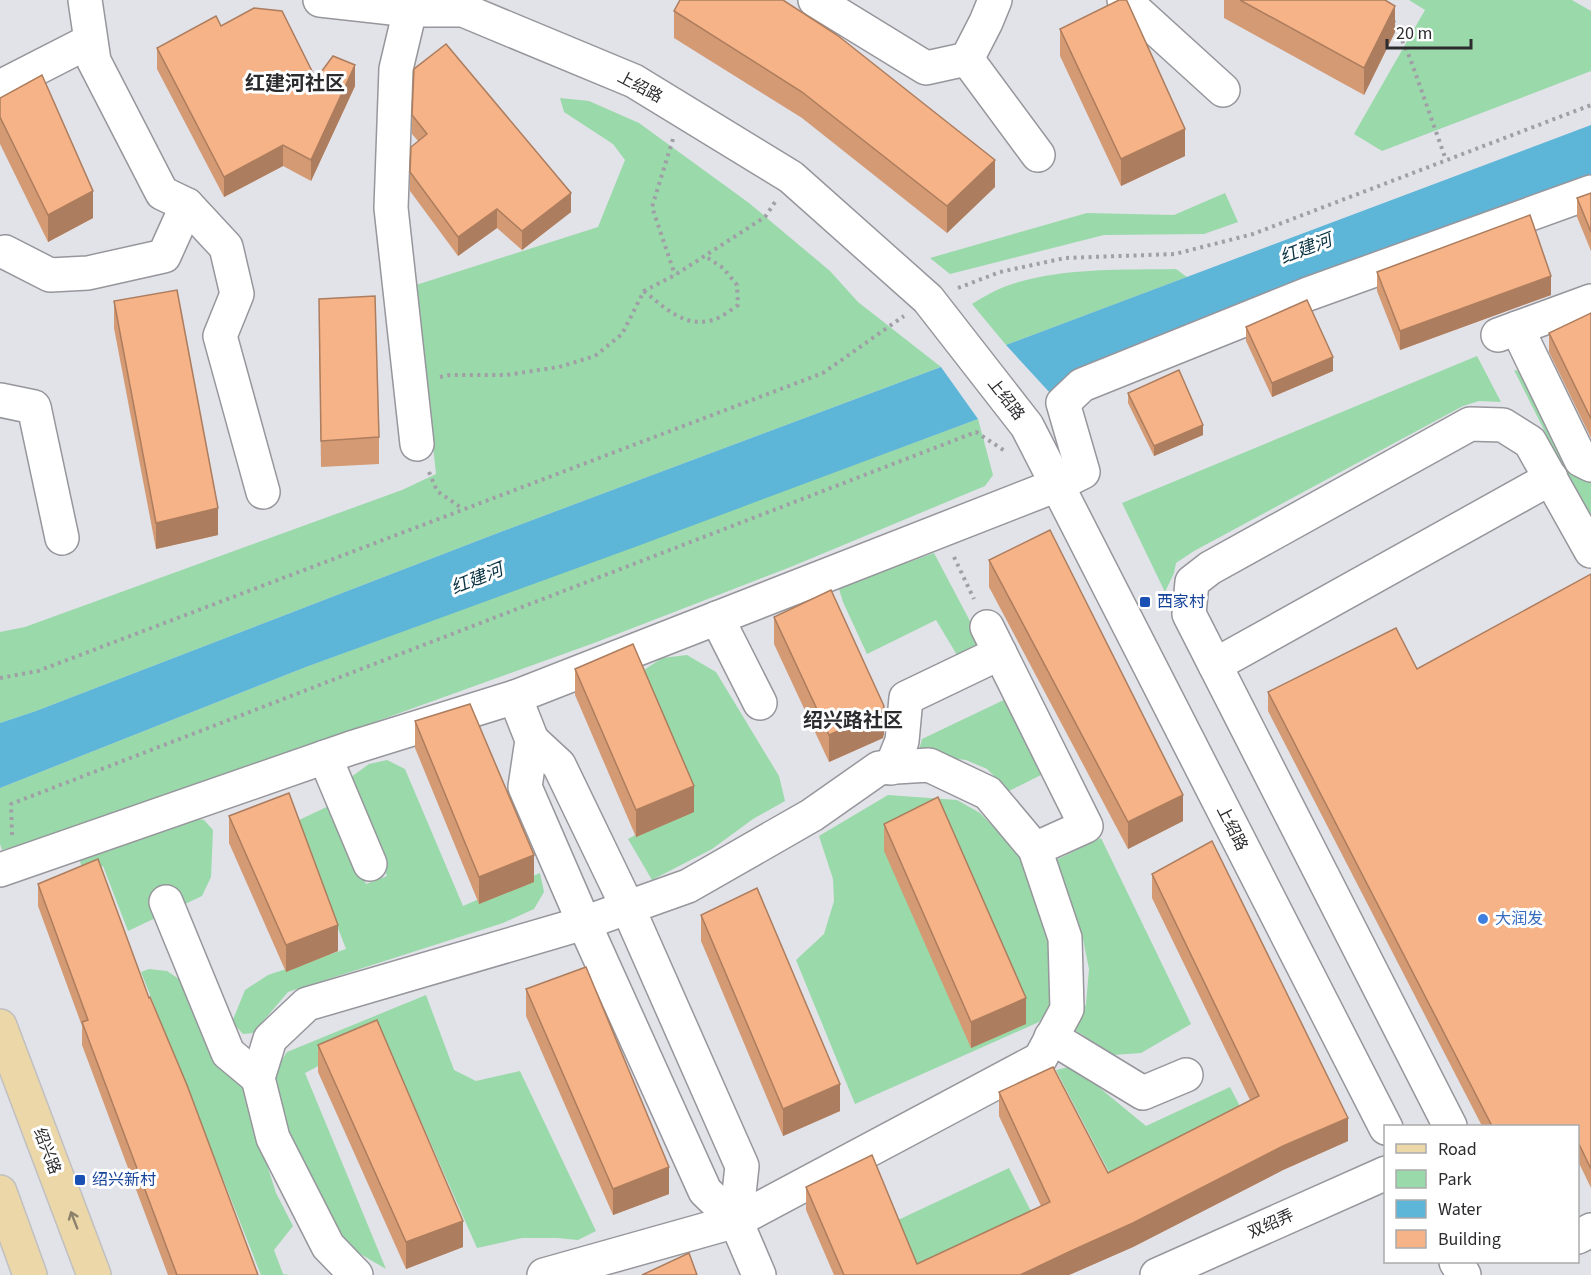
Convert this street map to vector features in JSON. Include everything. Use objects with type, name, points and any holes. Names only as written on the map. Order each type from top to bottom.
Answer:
[{"type":"main road","name":"绍兴路","points":[[0,1026],[94,1275]]},
{"type":"main road","points":[[0,1192],[30,1275]]},
{"type":"street","points":[[84,0],[94,61],[162,193],[187,205],[226,247],[237,294],[220,336],[263,492]]},
{"type":"street","name":"上绍路","points":[[320,0],[410,10],[463,5],[634,81],[791,177],[928,299],[1027,426],[1384,1125]]},
{"type":"street","points":[[815,0],[926,68],[968,59]]},
{"type":"street","points":[[968,59],[995,0]]},
{"type":"street","points":[[1124,0],[1223,90]]},
{"type":"street","points":[[410,10],[396,69],[391,208],[417,444]]},
{"type":"street","points":[[0,87],[90,41]]},
{"type":"street","points":[[968,59],[1038,155]]},
{"type":"street","points":[[6,867],[325,757],[515,697],[1057,485],[1083,472],[1063,403],[1082,385],[1308,294],[1591,192]]},
{"type":"street","points":[[2,245],[50,275],[88,273],[164,256],[187,205]]},
{"type":"street","points":[[1591,301],[1506,332],[1581,459],[1591,465]]},
{"type":"street","points":[[0,400],[34,407],[62,538]]},
{"type":"street","points":[[1449,1125],[1189,614],[1192,582],[1220,562],[1470,424],[1503,425],[1530,442],[1591,551]]},
{"type":"street","points":[[1215,665],[1551,478]]},
{"type":"street","points":[[717,618],[760,703]]},
{"type":"street","points":[[891,768],[902,741],[906,698],[993,640],[1086,826],[1035,849]]},
{"type":"street","points":[[515,697],[531,740],[525,787],[705,1191],[736,1221],[759,1275]]},
{"type":"street","points":[[531,740],[559,765],[628,908],[742,1166],[736,1221]]},
{"type":"street","points":[[325,757],[370,864]]},
{"type":"street","points":[[356,1275],[328,1246],[273,1138],[258,1078],[270,1039],[307,1004],[584,923],[688,886],[812,815],[879,768],[929,765],[988,793],[1035,849],[1065,938],[1067,1009],[1040,1059],[736,1221],[544,1275]]},
{"type":"street","points":[[166,902],[228,1053],[258,1078]]},
{"type":"street","points":[[1051,1037],[1143,1093],[1186,1075]]},
{"type":"street","name":"双绍弄","points":[[1156,1275],[1384,1174]]},
{"type":"path","points":[[1392,16],[1410,58],[1446,160]]},
{"type":"path","points":[[0,678],[38,671],[823,373],[928,299],[1000,272],[1065,258],[1175,254],[1253,234],[1591,105]]},
{"type":"path","points":[[675,275],[652,207],[681,110]]},
{"type":"path","points":[[410,384],[450,375],[506,375],[548,369],[594,356],[622,334],[644,291],[675,275],[765,217],[791,177]]},
{"type":"path","points":[[644,291],[676,316],[699,323],[719,318],[738,305],[737,285],[723,268],[705,256]]},
{"type":"path","points":[[6,867],[11,804],[976,432],[1012,456]]},
{"type":"path","points":[[417,444],[437,491],[464,509]]},
{"type":"path","points":[[942,530],[993,640]]},
{"type":"green space","points":[[1409,0],[1572,0],[1591,11],[1591,71],[1382,151],[1354,134],[1425,10]]},
{"type":"green space","points":[[560,98],[589,101],[639,123],[749,203],[830,271],[858,302],[941,367],[0,723],[0,632],[25,627],[402,490],[436,474],[416,285],[598,227],[625,160],[613,144],[564,112]]},
{"type":"green space","points":[[1225,193],[1238,222],[1204,234],[1104,235],[950,274],[930,258],[1087,213],[1174,215]]},
{"type":"green space","points":[[1176,269],[1187,277],[1006,345],[972,304],[997,290],[1039,277],[1085,271]]},
{"type":"green space","points":[[1477,356],[1501,402],[1479,401],[1463,406],[1194,551],[1176,563],[1165,592],[1122,503]]},
{"type":"green space","points":[[1514,370],[1524,372],[1591,478],[1591,524]]},
{"type":"green space","points":[[978,419],[993,475],[985,486],[793,566],[594,643],[61,835],[2,850],[0,844],[0,788],[306,667]]},
{"type":"green space","points":[[934,553],[981,642],[957,655],[936,620],[867,654],[839,589]]},
{"type":"green space","points":[[687,655],[716,672],[779,776],[785,801],[753,819],[712,849],[652,880],[628,839],[646,829],[617,688],[662,658]]},
{"type":"green space","points":[[1008,698],[1047,772],[1009,791],[987,769],[966,760],[918,754],[922,739]]},
{"type":"green space","points":[[387,760],[405,769],[463,906],[540,873],[544,892],[534,909],[503,923],[288,992],[253,1033],[243,1034],[232,1022],[245,990],[268,975],[346,949],[297,821],[333,804],[366,884],[387,876],[347,780],[369,764]]},
{"type":"green space","points":[[888,795],[957,800],[980,813],[1016,850],[1033,887],[1046,925],[1054,979],[1053,1003],[1039,1022],[855,1104],[796,960],[824,934],[834,901],[833,879],[819,836]]},
{"type":"green space","points":[[188,817],[204,820],[213,830],[211,877],[202,896],[128,931],[103,866],[83,872],[80,861]]},
{"type":"green space","points":[[1101,838],[1191,1024],[1141,1053],[1113,1055],[1075,1030],[1086,1004],[1089,969],[1082,934],[1069,896],[1052,862]]},
{"type":"green space","points":[[149,969],[167,971],[189,986],[247,1088],[259,1140],[276,1193],[293,1226],[274,1250],[283,1274],[289,1275],[261,1275],[141,972]]},
{"type":"green space","points":[[426,995],[454,1070],[476,1081],[520,1071],[596,1231],[578,1240],[522,1238],[477,1248],[382,1033],[305,1073],[386,1269],[345,1245],[283,1127],[275,1071],[287,1052]]},
{"type":"green space","points":[[1073,1066],[1146,1126],[1230,1087],[1244,1114],[1111,1176],[1056,1070]]},
{"type":"green space","points":[[1009,1168],[1036,1221],[921,1275],[898,1220]]},
{"type":"water","name":"红建河","points":[[1591,125],[1591,178],[1051,394],[1006,345]]},
{"type":"water","name":"红建河","points":[[941,367],[978,419],[306,667],[0,788],[0,723]]},
{"type":"building","points":[[680,0],[783,0],[837,35],[995,160],[947,206],[802,92],[674,11]]},
{"type":"building","points":[[1119,0],[1127,1],[1185,129],[1121,159],[1060,29]]},
{"type":"building","points":[[1240,0],[1385,0],[1395,6],[1364,68]]},
{"type":"building","points":[[254,8],[282,11],[316,79],[333,56],[355,65],[311,160],[283,145],[224,177],[157,48],[216,16],[221,26]]},
{"type":"building","points":[[446,44],[571,193],[522,231],[497,209],[458,237],[410,172],[411,147],[427,134],[412,115],[414,69]]},
{"type":"building","points":[[42,75],[93,191],[48,215],[0,117],[0,98]]},
{"type":"building","points":[[1591,193],[1591,232],[1577,198]]},
{"type":"building","points":[[1530,215],[1551,276],[1400,331],[1377,272]]},
{"type":"building","points":[[177,290],[218,508],[156,523],[114,301]]},
{"type":"building","points":[[375,296],[379,437],[321,441],[319,299]]},
{"type":"building","points":[[1307,300],[1333,357],[1272,383],[1246,327]]},
{"type":"building","points":[[1591,313],[1591,419],[1549,333]]},
{"type":"building","points":[[1179,370],[1203,425],[1154,446],[1128,393]]},
{"type":"building","points":[[1050,530],[1183,795],[1128,822],[989,560]]},
{"type":"building","name":"大润发","points":[[1591,574],[1591,1169],[1579,1144],[1579,1125],[1491,1125],[1268,692],[1396,628],[1417,669]]},
{"type":"building","points":[[831,590],[884,706],[883,711],[829,735],[774,617]]},
{"type":"building","points":[[633,644],[694,786],[636,810],[575,669]]},
{"type":"building","points":[[470,704],[534,855],[479,877],[415,721]]},
{"type":"building","points":[[289,793],[338,925],[286,945],[229,816]]},
{"type":"building","points":[[938,797],[1026,998],[971,1022],[884,824]]},
{"type":"building","points":[[1212,841],[1348,1118],[1283,1146],[1133,1223],[1020,1275],[844,1275],[806,1187],[872,1155],[917,1264],[1050,1202],[999,1092],[1053,1067],[1108,1173],[1259,1096],[1152,874]]},
{"type":"building","points":[[98,859],[149,998],[187,1085],[258,1275],[177,1275],[82,1022],[88,1020],[38,884]]},
{"type":"building","points":[[757,888],[840,1084],[783,1109],[701,915]]},
{"type":"building","points":[[586,967],[669,1167],[613,1189],[526,989]]},
{"type":"building","points":[[377,1020],[463,1221],[406,1242],[318,1045]]},
{"type":"building","points":[[689,1253],[697,1275],[642,1275]]},
{"type":"place","name":"西家村","points":[[1145,602]]},
{"type":"place","name":"大润发","points":[[1483,919]]},
{"type":"place","name":"绍兴新村","points":[[80,1180]]},
{"type":"district","name":"红建河社区","points":[[295,84]]},
{"type":"district","name":"绍兴路社区","points":[[853,721]]}]
